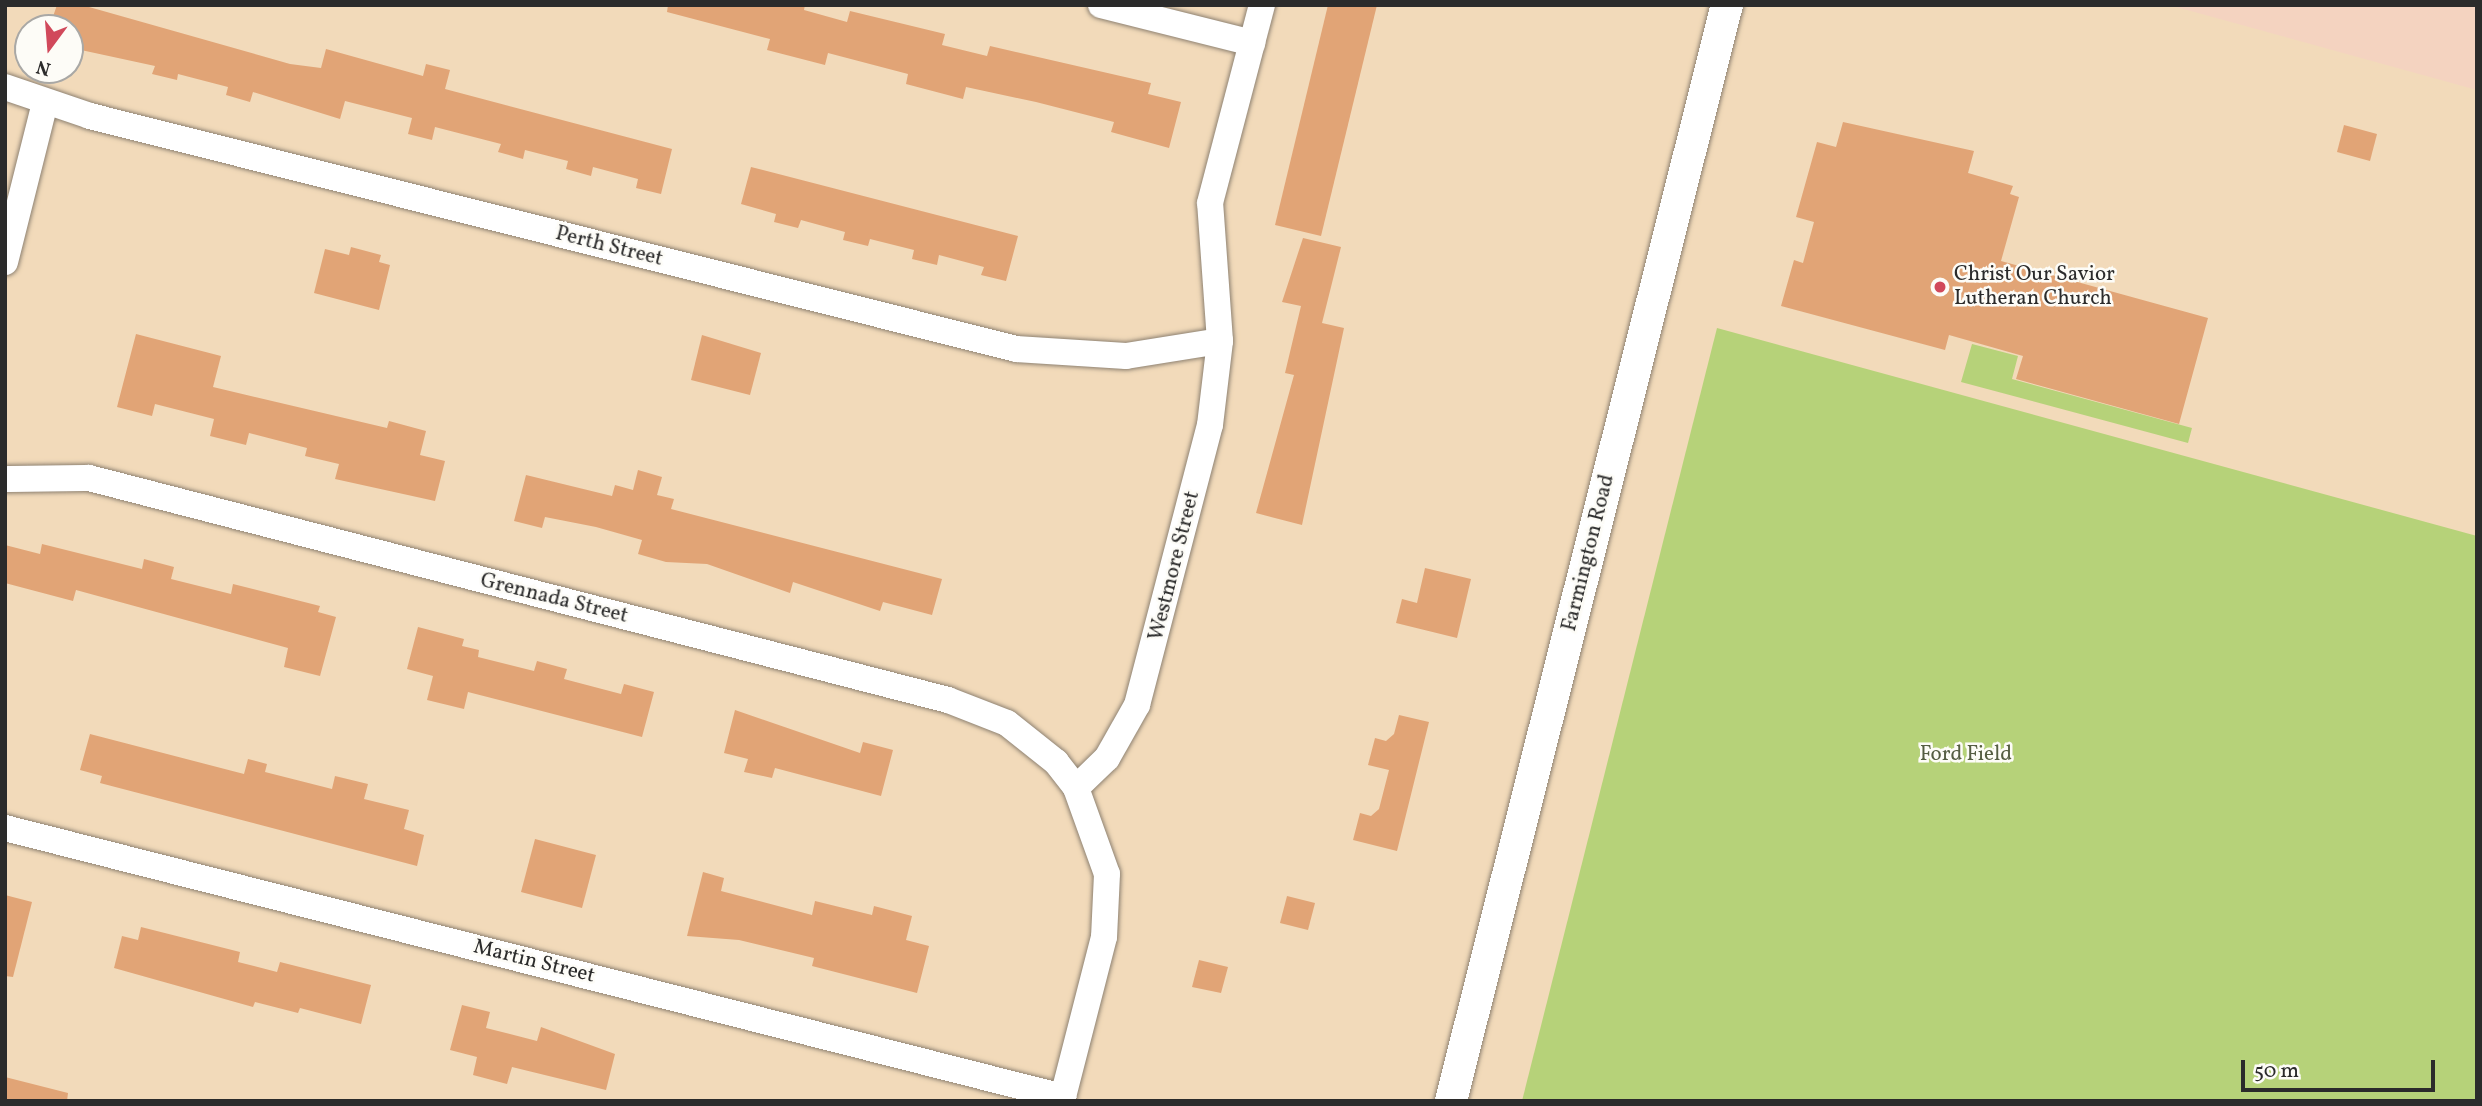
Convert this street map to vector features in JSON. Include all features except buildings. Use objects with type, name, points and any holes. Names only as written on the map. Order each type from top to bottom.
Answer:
[{"type":"main road","name":"Farmington Road","points":[[1451,1101],[1727,5]]},
{"type":"street","points":[[1101,5],[1252,43]]},
{"type":"street","name":"Westmore Street","points":[[1076,788],[1126,732],[1149,673],[1210,425],[1220,341],[1210,203],[1262,5]]},
{"type":"street","name":"Perth Street","points":[[5,87],[45,103],[1016,349],[1126,356],[1220,341]]},
{"type":"street","points":[[5,262],[45,103]]},
{"type":"street","name":"Grennada Street","points":[[5,479],[89,478],[948,700],[1007,723],[1056,762],[1076,788]]},
{"type":"street","points":[[1063,1099],[1107,909],[1100,844],[1076,788]]},
{"type":"street","name":"Martin Street","points":[[5,828],[1063,1099]]},
{"type":"shaded area","points":[[2169,5],[2477,5],[2477,90]]},
{"type":"green space","name":"Ford Field","points":[[1717,328],[2477,536],[2477,1101],[1522,1101]]},
{"type":"green space","points":[[1972,344],[2018,356],[2012,379],[2192,428],[2188,443],[1961,382]]},
{"type":"place","name":"Christ Our Savior Lutheran Church","points":[[1940,287]]}]
